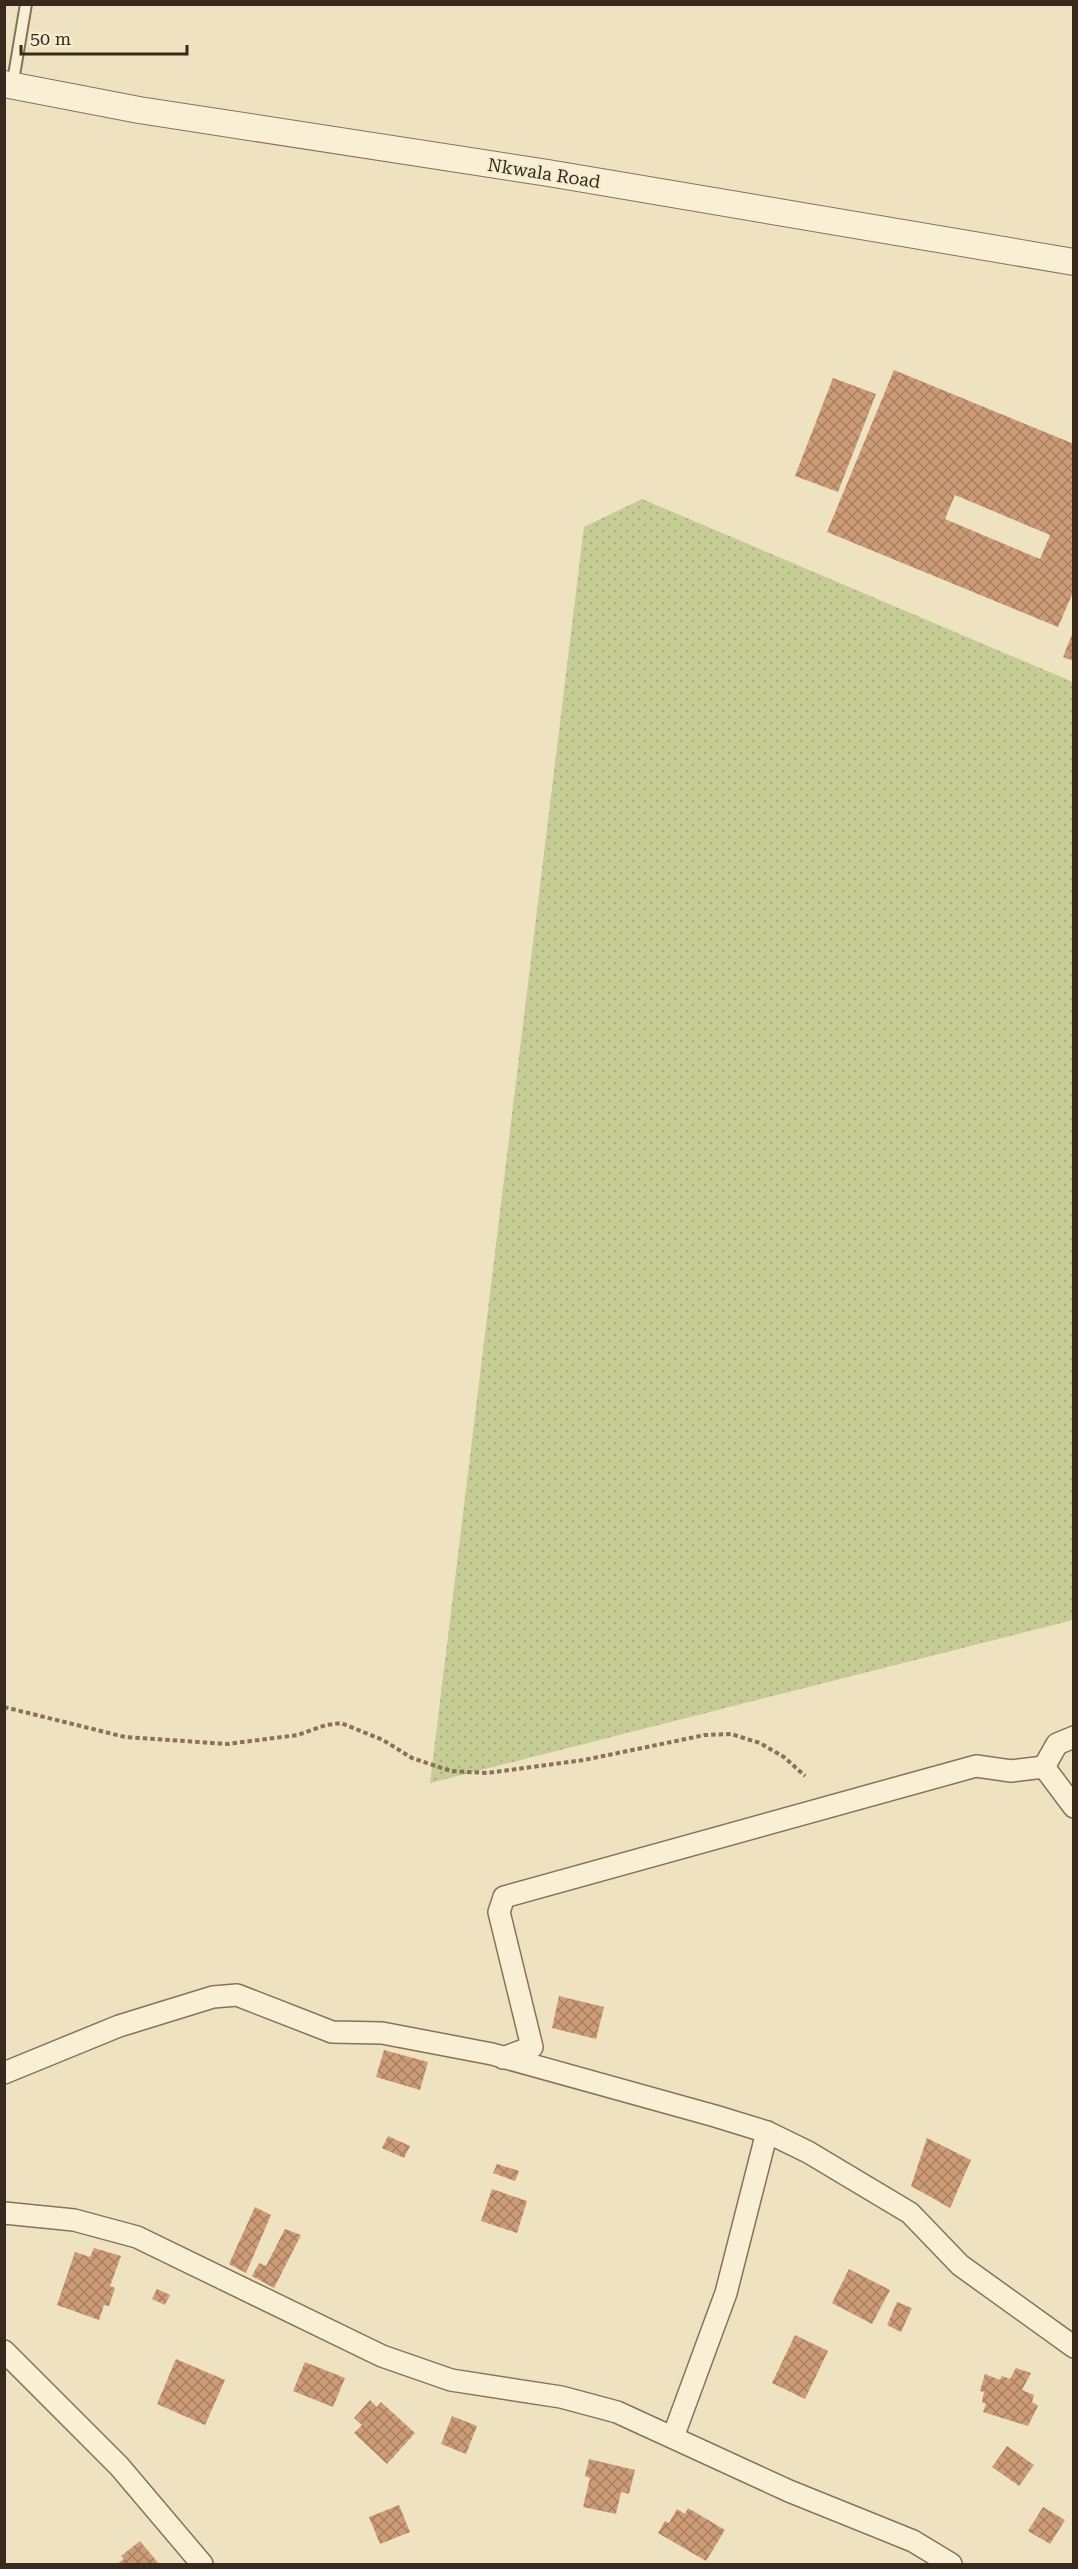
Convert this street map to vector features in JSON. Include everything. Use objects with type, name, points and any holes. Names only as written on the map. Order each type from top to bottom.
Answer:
[{"type":"street","name":"Nkwala Road","points":[[8,88],[548,173],[1074,262]]},
{"type":"street","points":[[1044,1767],[1057,1744],[1074,1737]]},
{"type":"street","points":[[503,2058],[532,2047],[500,1912],[504,1897],[976,1766],[1011,1772],[1044,1767]]},
{"type":"street","points":[[1044,1767],[1074,1807]]},
{"type":"street","points":[[4,2073],[119,2026],[213,1997],[237,1995],[332,2032],[382,2033],[503,2058],[767,2132],[808,2152],[910,2213],[960,2265],[1074,2347]]},
{"type":"street","points":[[673,2437],[726,2293],[767,2132]]},
{"type":"street","points":[[4,2213],[74,2220],[137,2237],[382,2356],[451,2380],[561,2397],[617,2412],[789,2492],[913,2541],[951,2565]]},
{"type":"street","points":[[4,2351],[119,2466],[202,2565]]},
{"type":"lane","points":[[8,88],[26,4]]},
{"type":"path","points":[[4,1707],[125,1737],[227,1744],[298,1735],[326,1725],[341,1723],[383,1740],[422,1761],[451,1771],[487,1773],[573,1761],[705,1735],[731,1734],[760,1743],[784,1757],[805,1776]]},
{"type":"green space","points":[[642,499],[1073,682],[1073,1620],[430,1783],[584,527]]},
{"type":"building","points":[[894,370],[1074,444],[1074,590],[1058,627],[827,532]],"holes":[[[955,495],[1050,535],[1040,559],[945,519]]]},
{"type":"building","points":[[833,378],[876,394],[838,492],[795,476]]},
{"type":"building","points":[[1074,632],[1074,661],[1063,657]]},
{"type":"building","points":[[559,1996],[604,2007],[596,2039],[552,2028]]},
{"type":"building","points":[[384,2050],[428,2062],[420,2090],[376,2077]]},
{"type":"building","points":[[388,2136],[410,2146],[404,2158],[382,2148]]},
{"type":"building","points":[[927,2138],[971,2160],[950,2208],[911,2186]]},
{"type":"building","points":[[497,2164],[519,2171],[515,2181],[493,2173]]},
{"type":"building","points":[[492,2189],[527,2201],[517,2233],[481,2221]]},
{"type":"building","points":[[255,2207],[271,2215],[246,2273],[229,2264]]},
{"type":"building","points":[[285,2229],[301,2235],[274,2288],[252,2276],[259,2263],[266,2266]]},
{"type":"building","points":[[94,2248],[121,2256],[110,2286],[115,2288],[109,2306],[104,2305],[99,2320],[57,2305],[75,2252],[90,2257]]},
{"type":"building","points":[[849,2269],[890,2290],[872,2324],[832,2303]]},
{"type":"building","points":[[157,2289],[170,2295],[165,2305],[152,2299]]},
{"type":"building","points":[[897,2302],[912,2308],[901,2332],[887,2325]]},
{"type":"building","points":[[795,2335],[828,2351],[805,2399],[772,2383]]},
{"type":"building","points":[[176,2359],[225,2380],[205,2425],[157,2404]]},
{"type":"building","points":[[305,2362],[345,2378],[333,2407],[293,2391]]},
{"type":"building","points":[[1016,2368],[1031,2373],[1022,2390],[1034,2395],[1032,2402],[1038,2406],[1028,2426],[983,2412],[986,2404],[982,2402],[984,2392],[980,2391],[985,2374],[1000,2380],[1002,2376],[1010,2379]]},
{"type":"building","points":[[370,2400],[377,2407],[381,2402],[415,2433],[387,2464],[354,2433],[362,2425],[354,2418]]},
{"type":"building","points":[[452,2416],[477,2426],[466,2454],[441,2444]]},
{"type":"building","points":[[1007,2446],[1034,2465],[1019,2486],[992,2467]]},
{"type":"building","points":[[589,2459],[635,2470],[629,2494],[621,2492],[616,2514],[583,2507],[590,2478],[585,2476]]},
{"type":"building","points":[[399,2505],[410,2532],[380,2544],[369,2517]]},
{"type":"building","points":[[1043,2507],[1065,2520],[1050,2544],[1028,2531]]},
{"type":"building","points":[[688,2508],[725,2530],[706,2561],[658,2533],[665,2521],[669,2523],[677,2509],[685,2514]]},
{"type":"building","points":[[140,2541],[159,2564],[117,2564],[124,2559],[121,2556]]}]
